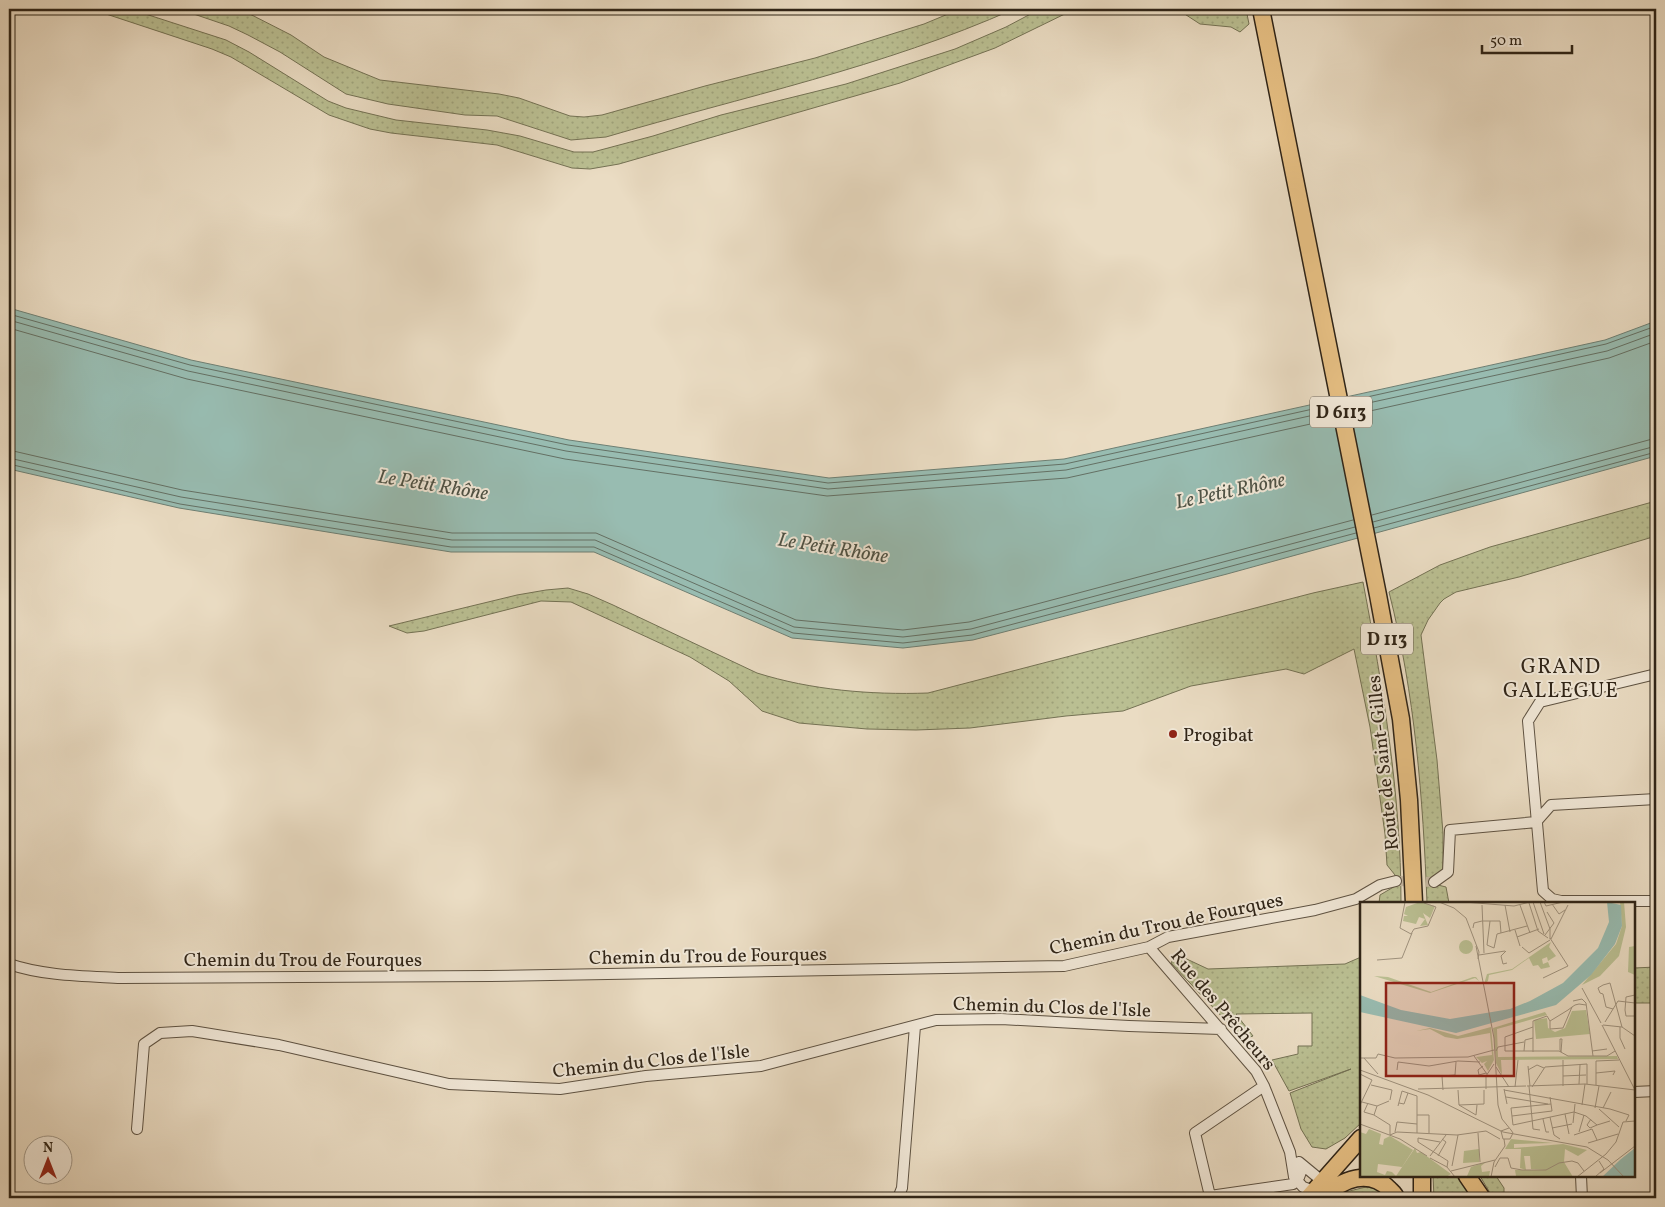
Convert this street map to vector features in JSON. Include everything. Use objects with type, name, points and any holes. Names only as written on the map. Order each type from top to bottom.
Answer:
[{"type":"main road","name":"D 6113","points":[[1261,9],[1371,560]]},
{"type":"main road","name":"Route de Saint-Gilles","points":[[1371,560],[1401,719],[1410,800],[1414,902]]},
{"type":"main road","points":[[1320,1192],[1360,1139]]},
{"type":"main road","points":[[1320,1192],[1347,1180],[1365,1177],[1383,1182],[1396,1195],[1396,1198]]},
{"type":"main road","points":[[1422,1177],[1422,1198]]},
{"type":"main road","points":[[1468,1177],[1482,1198]]},
{"type":"street","points":[[1656,674],[1540,702],[1528,721],[1543,891],[1552,899],[1562,901],[1656,902]]},
{"type":"street","points":[[1434,882],[1448,872],[1450,830],[1536,822],[1551,805],[1656,799]]},
{"type":"street","name":"Chemin du Trou de Fourques","points":[[9,964],[23,969],[121,978],[539,976],[1064,966],[1149,947],[1168,937],[1315,910],[1348,901],[1370,892],[1380,885],[1396,881]]},
{"type":"street","name":"Rue des Prêcheurs","points":[[1149,947],[1256,1071],[1264,1086],[1290,1152],[1292,1168],[1297,1181]]},
{"type":"street","name":"Chemin du Clos de l'Isle","points":[[137,1130],[144,1044],[160,1033],[192,1032],[279,1045],[449,1084],[560,1089],[646,1076],[761,1066],[936,1020],[1001,1019],[1221,1029]]},
{"type":"street","points":[[898,1198],[902,1188],[915,1026]]},
{"type":"street","points":[[1264,1086],[1194,1133],[1210,1196],[1285,1186],[1297,1181],[1302,1170],[1301,1164]]},
{"type":"street","points":[[1635,1092],[1656,1091]]},
{"type":"street","name":"Rue des Prêcheurs","points":[[1290,1152],[1301,1164],[1320,1192]]},
{"type":"street","points":[[1581,1177],[1582,1198]]},
{"type":"street","points":[[1297,1181],[1303,1187],[1320,1192]]},
{"type":"green space","points":[[91,9],[130,9],[226,40],[249,52],[328,101],[346,108],[396,120],[487,130],[520,136],[574,152],[593,152],[721,115],[846,84],[955,49],[1006,27],[1040,9],[1075,9],[995,48],[900,83],[619,164],[590,169],[572,168],[497,145],[370,129],[329,115],[231,57]]},
{"type":"green space","points":[[179,9],[240,9],[291,35],[324,57],[380,80],[499,94],[519,98],[570,116],[584,117],[602,115],[815,58],[924,24],[960,9],[1014,9],[965,30],[915,48],[812,80],[606,137],[571,140],[497,116],[465,115],[388,104],[346,94],[280,52],[248,35],[229,26]]},
{"type":"green space","points":[[1177,9],[1246,9],[1249,24],[1240,32],[1231,27],[1200,24]]},
{"type":"green space","points":[[1656,501],[1656,536],[1519,577],[1456,592],[1440,603],[1428,620],[1421,635],[1437,760],[1443,833],[1443,871],[1434,884],[1446,887],[1449,902],[1427,902],[1423,824],[1416,746],[1405,669],[1389,592],[1440,565],[1490,547]]},
{"type":"green space","points":[[1363,582],[1390,742],[1398,822],[1401,902],[1379,902],[1380,895],[1397,885],[1395,875],[1387,865],[1385,834],[1370,727],[1354,649],[1304,674],[1286,669],[1191,686],[1123,711],[970,728],[867,729],[799,723],[762,711],[729,681],[690,657],[571,602],[541,601],[424,631],[407,633],[389,626],[517,595],[568,588],[613,605],[757,673],[798,684],[841,690],[928,693],[1313,593]]},
{"type":"green space","points":[[1176,954],[1208,969],[1345,964],[1360,957],[1360,1124],[1345,1138],[1326,1149],[1312,1147],[1301,1129],[1290,1093],[1351,1069],[1289,1091],[1272,1060],[1298,1054],[1298,1046],[1312,1046],[1312,1013],[1236,1014],[1253,1036],[1243,1039],[1171,963]]},
{"type":"green space","points":[[1656,967],[1656,1003],[1635,1003],[1635,968]]},
{"type":"green space","points":[[1433,1177],[1458,1177],[1473,1198],[1434,1198]]},
{"type":"green space","points":[[1481,1177],[1497,1177],[1504,1188],[1504,1198],[1493,1198]]},
{"type":"green space","points":[[1366,1187],[1380,1189],[1387,1198],[1337,1198],[1341,1193]]},
{"type":"water","name":"Le Petit Rhône","points":[[9,308],[191,360],[569,440],[829,478],[1064,459],[1605,340],[1656,321],[1656,456],[1227,574],[973,640],[903,648],[792,638],[594,552],[451,552],[179,508],[9,469]]},
{"type":"tunnel","points":[[1396,881],[1434,882]]},
{"type":"place","name":"Progibat","points":[[1173,734]]},
{"type":"district","name":"GRAND GALLEGUE","points":[[1561,678]]}]
